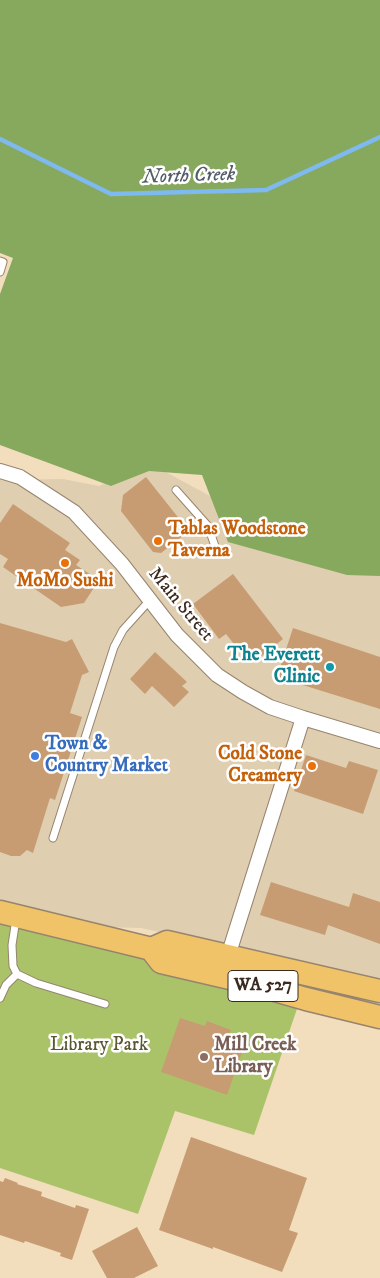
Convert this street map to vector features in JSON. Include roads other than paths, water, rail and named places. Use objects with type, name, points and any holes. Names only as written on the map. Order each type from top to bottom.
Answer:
[{"type":"main road","name":"WA 527","points":[[8,914],[151,949],[167,942],[380,991]]},
{"type":"main road","name":"WA 527","points":[[151,949],[161,962],[243,981],[380,1017]]},
{"type":"street","name":"Main Street","points":[[0,471],[20,477],[74,512],[122,564],[177,634],[217,675],[243,692],[270,706],[380,741]]},
{"type":"street","points":[[228,956],[303,718]]},
{"type":"lane","points":[[0,261],[3,262],[0,272]]},
{"type":"lane","points":[[176,490],[208,526],[217,552]]},
{"type":"lane","points":[[53,838],[114,647],[123,630],[150,600]]},
{"type":"lane","points":[[8,914],[13,966],[17,974],[36,983],[105,1004]]},
{"type":"lane","points":[[0,998],[6,985],[17,974]]},
{"type":"waterway","name":"North Creek","points":[[0,139],[111,194],[266,190],[380,137]]},
{"type":"place","name":"Tablas Woodstone Taverna","points":[[158,541]]},
{"type":"place","name":"MoMo Sushi","points":[[65,563]]},
{"type":"place","name":"The Everett Clinic","points":[[330,667]]},
{"type":"place","name":"Town & Country Market","points":[[35,756]]},
{"type":"place","name":"Cold Stone Creamery","points":[[312,766]]},
{"type":"place","name":"Mill Creek Library","points":[[204,1057]]},
{"type":"park label","name":"Library Park","points":[[99,1046]]}]
